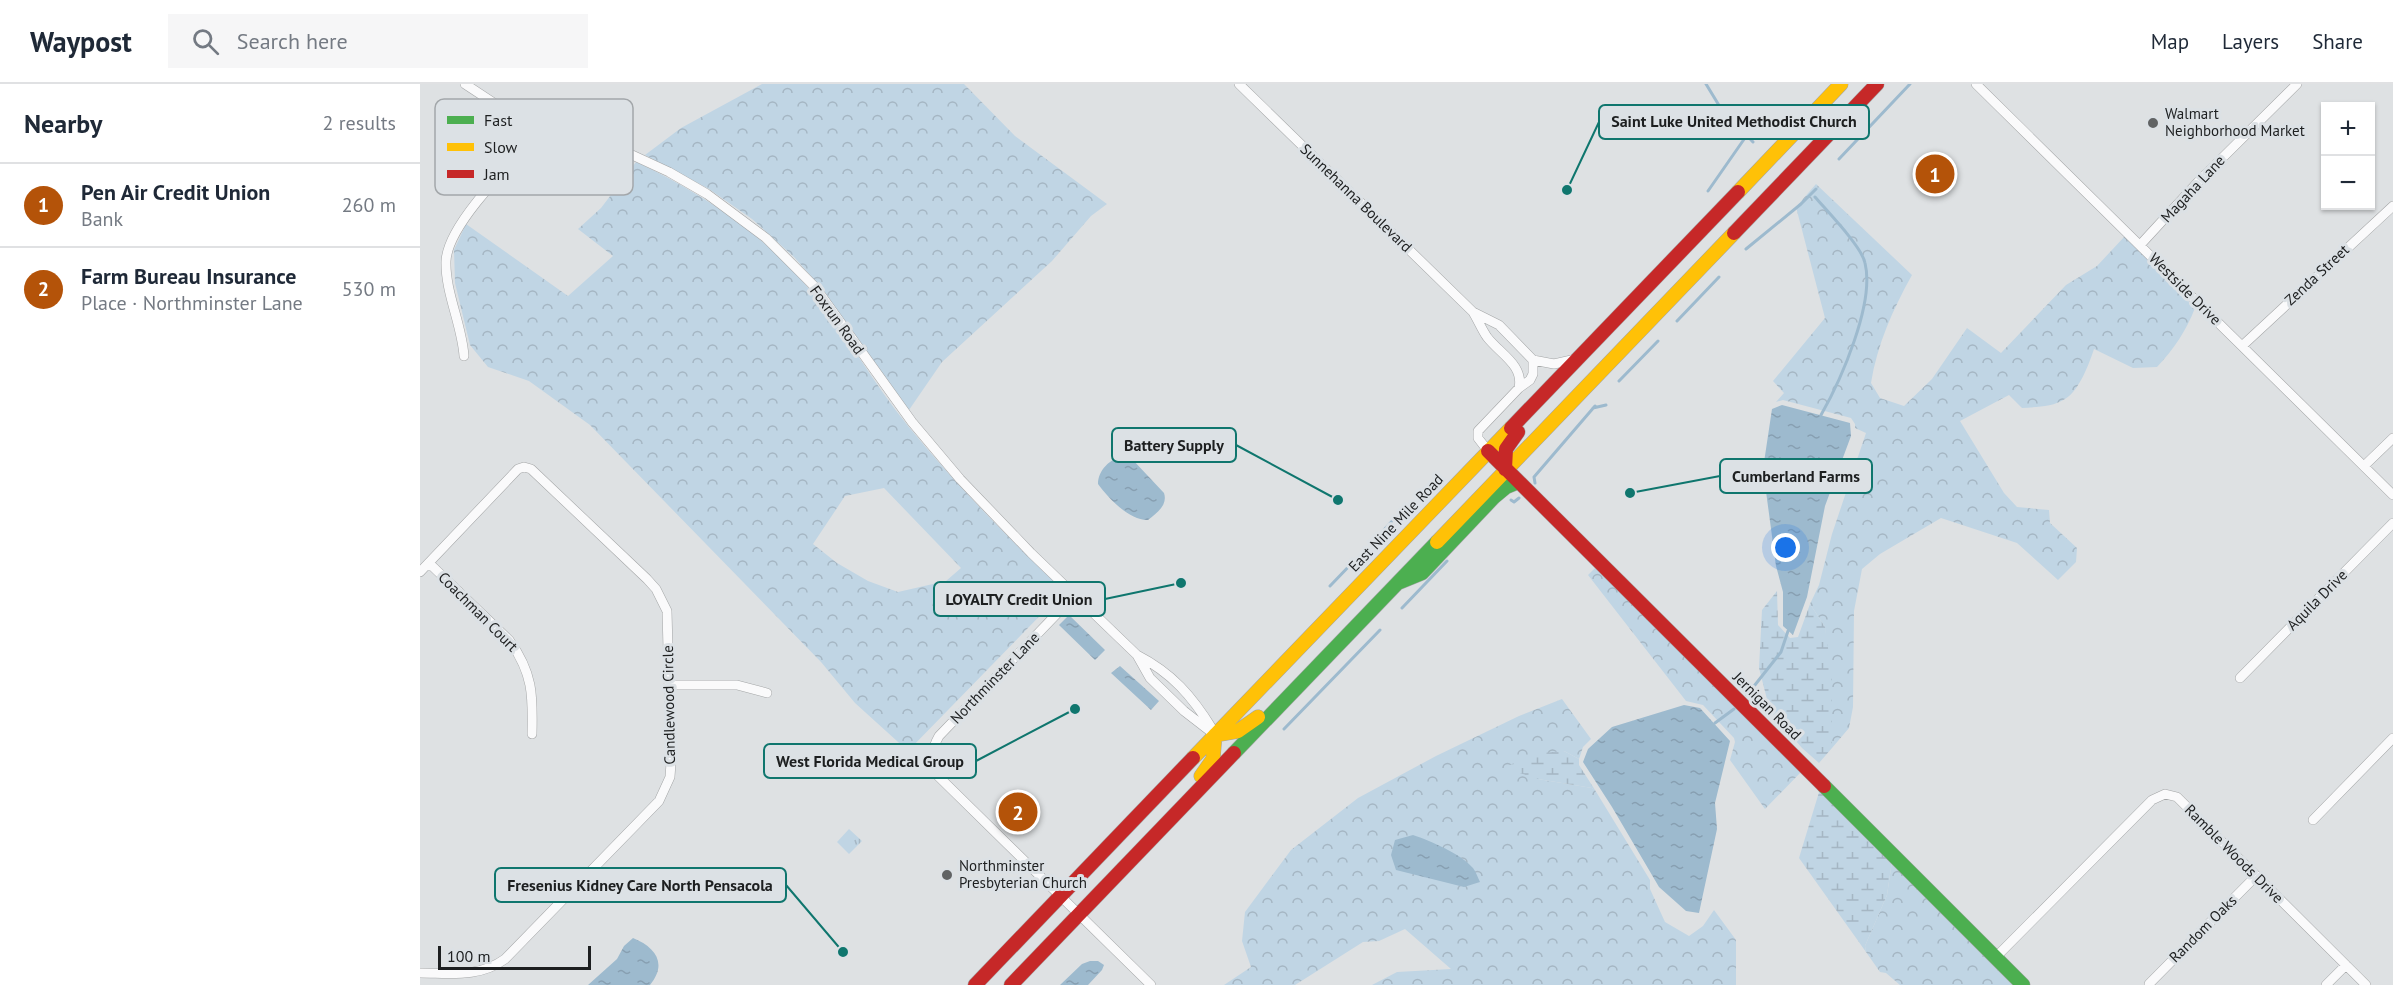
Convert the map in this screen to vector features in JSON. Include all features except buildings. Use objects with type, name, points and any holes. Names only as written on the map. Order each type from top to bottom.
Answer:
[{"type":"main road","name":"East Nine Mile Road","points":[[975,985],[1841,84]]},
{"type":"main road","points":[[1011,985],[1877,84]]},
{"type":"main road","points":[[1505,469],[1503,455],[1513,437],[1638,308],[1649,284]]},
{"type":"main road","name":"Jernigan Road","points":[[1488,451],[2023,985]]},
{"type":"main road","points":[[1395,584],[1422,573],[1494,497],[1506,487],[1518,482]]},
{"type":"main road","points":[[1107,885],[1115,865],[1206,771],[1213,759],[1215,735],[1238,731],[1252,723],[1378,602]]},
{"type":"street","name":"Foxrun Road","points":[[465,84],[488,99]]},
{"type":"street","name":"Sunnehanna Boulevard","points":[[1239,84],[1473,312],[1489,339],[1518,369],[1521,378],[1519,388]]},
{"type":"street","name":"Westside Drive","points":[[1976,84],[2141,244],[2393,495]]},
{"type":"street","name":"Magaha Lane","points":[[2141,244],[2198,182],[2297,84]]},
{"type":"street","name":"Foxrun Road","points":[[633,155],[669,172],[707,194],[766,238],[815,287],[876,376],[945,462],[982,503],[1137,655],[1161,668],[1197,705],[1215,735]]},
{"type":"street","points":[[464,356],[463,336],[446,262],[448,248],[463,218],[484,195]]},
{"type":"street","name":"Zenda Street","points":[[2242,346],[2393,206]]},
{"type":"street","name":"Sunnehanna Boulevard","points":[[1473,312],[1499,325],[1533,360]]},
{"type":"street","points":[[1488,451],[1478,438],[1478,430],[1519,388],[1530,380],[1533,374],[1533,360],[1554,364],[1578,358]]},
{"type":"street","points":[[2364,466],[2393,438]]},
{"type":"street","name":"Candlewood Circle","points":[[420,973],[474,973],[495,967],[505,959],[659,801],[670,777],[671,763],[667,611],[656,589],[531,469],[518,470],[430,564]]},
{"type":"street","name":"Aquila Drive","points":[[2240,678],[2393,523]]},
{"type":"street","points":[[420,572],[430,564]]},
{"type":"street","name":"Coachman Court","points":[[430,564],[509,640],[520,654],[531,682],[532,734]]},
{"type":"street","name":"Northminster Lane","points":[[1075,595],[939,736],[932,753],[932,763],[937,775],[1151,985]]},
{"type":"street","name":"Foxrun Road","points":[[1137,655],[1150,678],[1184,711],[1215,735]]},
{"type":"street","points":[[670,684],[737,685],[766,693]]},
{"type":"street","points":[[2313,820],[2393,738]]},
{"type":"street","name":"Ramble Woods Drive","points":[[1995,958],[2158,795],[2172,794],[2367,985]]},
{"type":"street","name":"Random Oaks","points":[[2149,984],[2256,876]]},
{"type":"street","points":[[2326,985],[2346,965]]},
{"type":"green space","points":[[762,84],[964,84],[1015,136],[1107,204],[1091,216],[1052,261],[942,362],[909,410],[819,285],[794,257],[752,219],[709,189],[645,155],[681,128]]},
{"type":"green space","points":[[636,162],[684,187],[730,216],[792,269],[836,323],[908,426],[964,490],[1064,591],[908,751],[855,703],[821,662],[590,425],[529,381],[488,367],[470,345],[455,283],[454,250],[466,224],[568,296],[613,256],[578,229],[601,208],[611,195],[633,195],[633,166]],"holes":[[[884,488],[961,568],[946,581],[898,592],[868,581],[837,563],[813,544],[845,496]]]},
{"type":"green space","points":[[1816,184],[1912,275],[1887,328],[1877,355],[1871,383],[1880,398],[1904,406],[1932,379],[1967,328],[2001,353],[2066,285],[2097,266],[2125,236],[2195,308],[2179,339],[2157,367],[2133,368],[2094,349],[2079,384],[2060,402],[2022,408],[2009,395],[1960,421],[2004,493],[2017,507],[2049,510],[2050,523],[2077,548],[2076,562],[2058,580],[2017,543],[1941,518],[1880,554],[1862,569],[1854,611],[1853,707],[1849,728],[1832,748],[1825,627],[1810,604],[1819,585],[1832,534],[1866,433],[1855,428],[1851,418],[1783,400],[1776,402],[1784,393],[1773,381],[1825,318],[1796,207]]},
{"type":"green space","points":[[1597,566],[1802,771],[1765,809],[1730,760],[1734,738],[1703,705],[1686,701],[1588,575]]},
{"type":"green space","points":[[1777,591],[1778,625],[1790,638],[1798,637],[1810,604],[1825,627],[1832,675],[1832,748],[1819,763],[1802,748],[1770,711],[1759,668],[1762,610]]},
{"type":"green space","points":[[1562,699],[1591,739],[1583,747],[1579,759],[1564,751],[1538,779],[1595,790],[1650,880],[1650,889],[1665,922],[1689,936],[1703,926],[1714,910],[1736,940],[1736,985],[1372,985],[1397,972],[1451,969],[1405,929],[1379,941],[1363,942],[1295,985],[1224,985],[1251,967],[1242,941],[1245,912],[1291,850],[1358,798],[1436,756],[1519,716]]},
{"type":"green space","points":[[1564,751],[1579,759],[1579,765],[1595,790],[1538,779],[1504,768],[1532,754]]},
{"type":"green space","points":[[1820,789],[1892,861],[1887,895],[1865,946],[1866,952],[1799,858]]},
{"type":"green space","points":[[849,829],[862,841],[849,854],[837,842]]},
{"type":"green space","points":[[1892,861],[2015,985],[1900,985],[1886,973],[1880,972],[1866,952],[1865,946],[1887,895]]},
{"type":"water","points":[[1782,405],[1850,423],[1851,436],[1825,506],[1807,597],[1793,635],[1783,626],[1783,592],[1776,566],[1763,469],[1772,409]]},
{"type":"water","points":[[1123,456],[1132,459],[1164,493],[1163,505],[1148,520],[1127,513],[1113,502],[1098,484],[1100,474],[1106,466]]},
{"type":"water","points":[[1069,615],[1105,650],[1095,660],[1059,625]]},
{"type":"water","points":[[1120,666],[1159,701],[1151,710],[1111,673]]},
{"type":"water","points":[[1684,705],[1700,708],[1730,741],[1715,803],[1717,829],[1699,913],[1686,911],[1659,887],[1583,762],[1588,749],[1612,727]]},
{"type":"water","points":[[1413,835],[1437,844],[1461,858],[1473,868],[1480,882],[1464,887],[1396,870],[1391,855],[1395,840]]},
{"type":"water","points":[[633,938],[647,946],[656,957],[658,970],[650,985],[588,985],[617,959],[624,946]]},
{"type":"water","points":[[1098,961],[1104,965],[1088,985],[1060,985],[1082,964]]},
{"type":"waterway","points":[[1706,84],[1720,107],[1753,142]]},
{"type":"waterway","points":[[1839,159],[1910,84]]},
{"type":"waterway","points":[[1708,191],[1747,135],[1770,118]]},
{"type":"waterway","points":[[1746,249],[1816,189]]},
{"type":"waterway","points":[[1815,197],[1858,248],[1865,263],[1867,280],[1861,319],[1854,341],[1838,382],[1821,415]]},
{"type":"waterway","points":[[1677,321],[1719,277]]},
{"type":"waterway","points":[[1619,381],[1658,341]]},
{"type":"waterway","points":[[1593,408],[1606,405]]},
{"type":"waterway","points":[[1535,483],[1534,477],[1595,406]]},
{"type":"waterway","points":[[1511,500],[1514,502],[1519,498]]},
{"type":"waterway","points":[[1382,532],[1396,517]]},
{"type":"waterway","points":[[1330,586],[1354,561]]},
{"type":"waterway","points":[[1402,608],[1447,561]]},
{"type":"waterway","points":[[1284,729],[1380,630]]},
{"type":"waterway","points":[[1747,695],[1781,652],[1788,631]]},
{"type":"waterway","points":[[1715,723],[1734,709]]},
{"type":"traffic: fast","points":[[1400,582],[1422,573],[1494,497],[1506,487],[1518,482]]},
{"type":"traffic: fast","points":[[1234,753],[1437,542]]},
{"type":"traffic: fast","points":[[1824,786],[2023,985]]},
{"type":"traffic: slow","points":[[1738,192],[1841,84]]},
{"type":"traffic: slow","points":[[1437,542],[1734,233]]},
{"type":"traffic: slow","points":[[1193,758],[1511,428]]},
{"type":"traffic: slow","points":[[1215,735],[1238,731],[1258,717]]},
{"type":"traffic: slow","points":[[1201,776],[1213,759],[1215,735]]},
{"type":"traffic: jam","points":[[1734,233],[1877,84]]},
{"type":"traffic: jam","points":[[1511,428],[1738,192]]},
{"type":"traffic: jam","points":[[1505,469],[1506,449],[1518,432]]},
{"type":"traffic: jam","points":[[1488,451],[1824,786]]},
{"type":"traffic: jam","points":[[1011,985],[1234,753]]},
{"type":"traffic: jam","points":[[975,985],[1193,758]]},
{"type":"place","name":"Walmart Neighborhood Market","points":[[2153,123]]},
{"type":"place","name":"Pen Air Credit Union","points":[[1935,174]]},
{"type":"place","name":"Saint Luke United Methodist Church","points":[[1567,190]]},
{"type":"place","name":"Cumberland Farms","points":[[1630,493]]},
{"type":"place","name":"Battery Supply","points":[[1338,500]]},
{"type":"place","name":"LOYALTY Credit Union","points":[[1181,583]]},
{"type":"place","name":"West Florida Medical Group","points":[[1075,709]]},
{"type":"place","name":"Farm Bureau Insurance","points":[[1018,812]]},
{"type":"place","name":"Northminster Presbyterian Church","points":[[947,875]]},
{"type":"place","name":"Fresenius Kidney Care North Pensacola","points":[[843,952]]}]
